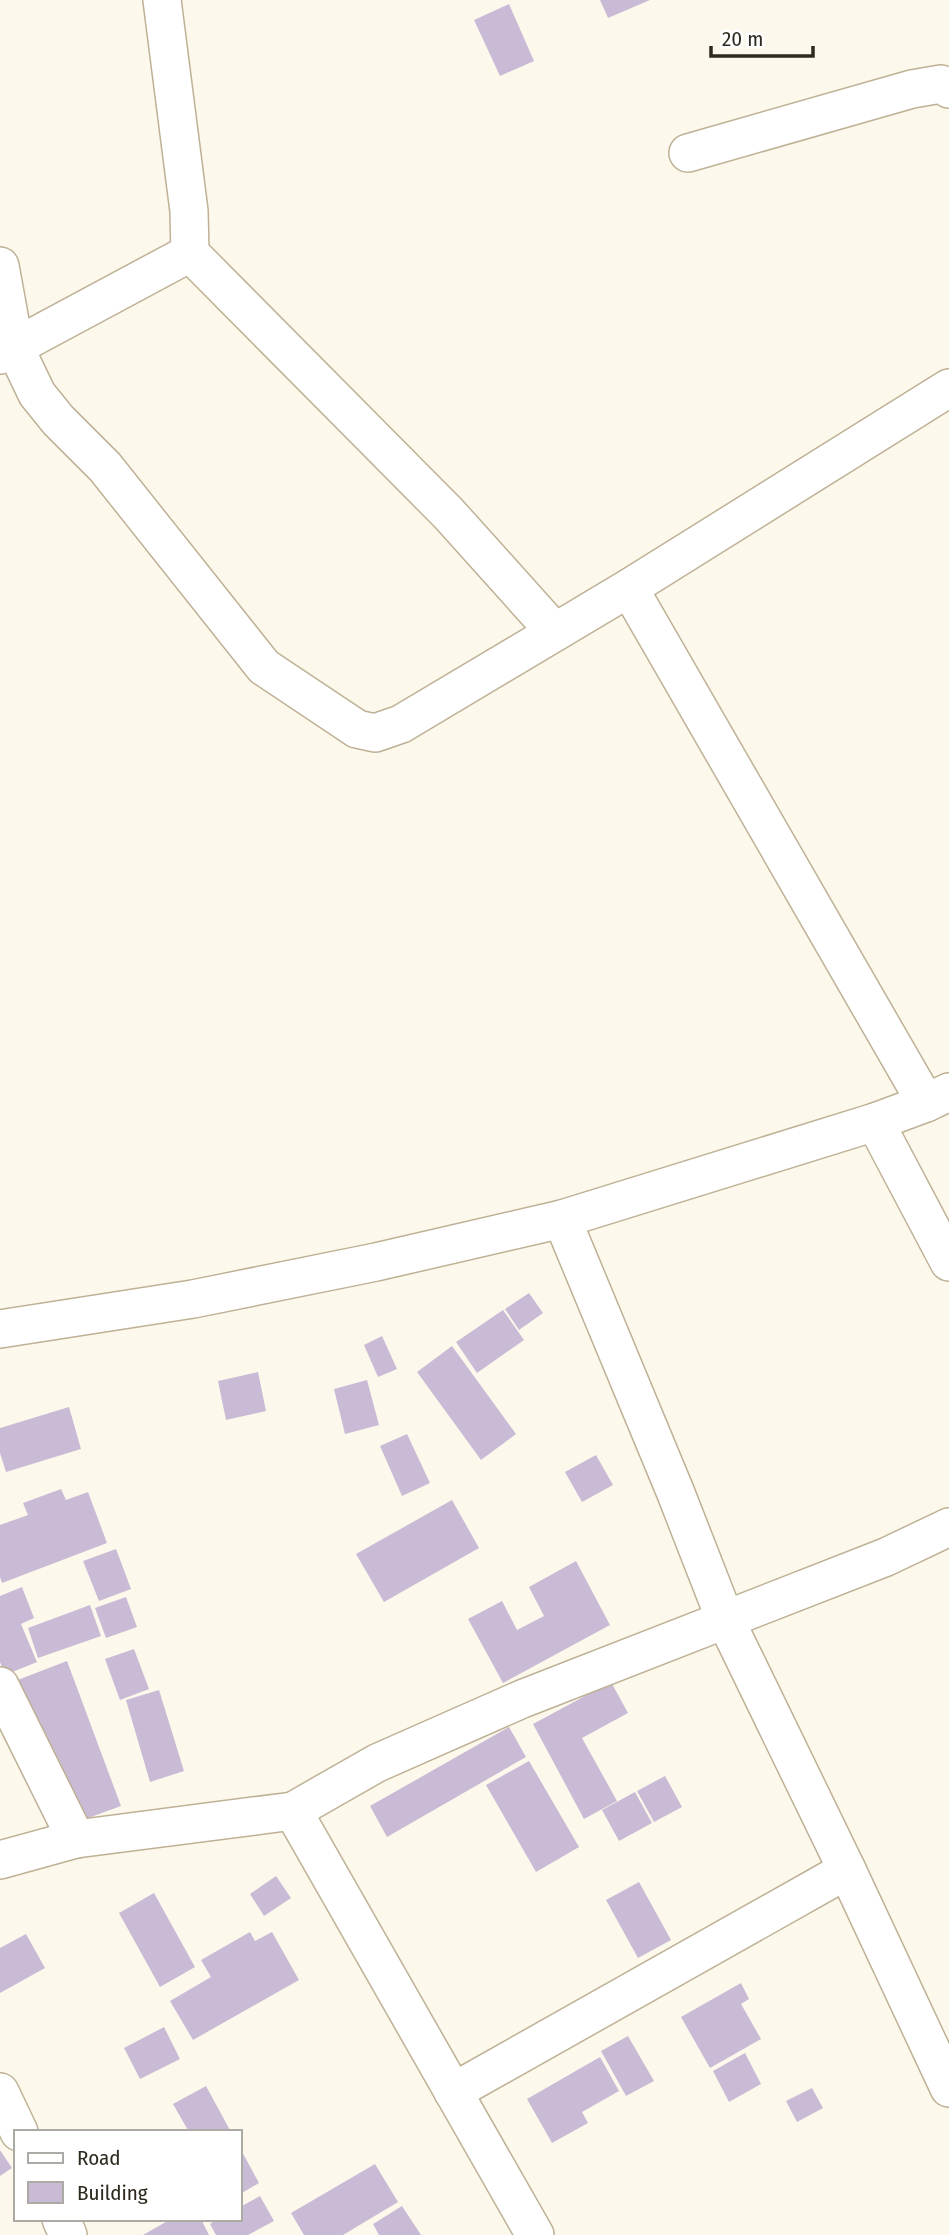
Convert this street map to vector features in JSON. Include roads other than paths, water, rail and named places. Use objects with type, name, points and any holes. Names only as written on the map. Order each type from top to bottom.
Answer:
[{"type":"street","points":[[162,0],[189,211],[190,253],[448,513],[555,632]]},
{"type":"street","points":[[688,153],[912,89],[942,84],[949,89]]},
{"type":"street","points":[[8,351],[190,253]]},
{"type":"street","points":[[0,266],[8,351],[37,394],[58,420],[105,467],[264,667],[357,729],[375,733],[401,724],[555,632],[949,388]]},
{"type":"street","points":[[0,1328],[193,1299],[376,1262],[562,1219],[876,1122],[938,1098],[629,587]]},
{"type":"street","points":[[876,1122],[949,1262]]},
{"type":"street","points":[[562,1219],[725,1619],[848,1870],[949,2088]]},
{"type":"street","points":[[0,1860],[76,1839],[293,1811],[377,1763],[510,1704],[886,1558],[949,1527]]},
{"type":"street","points":[[0,1686],[76,1839]]},
{"type":"street","points":[[293,1811],[536,2235]]},
{"type":"street","points":[[453,2092],[848,1870]]},
{"type":"street","points":[[0,2092],[18,2130]]}]
